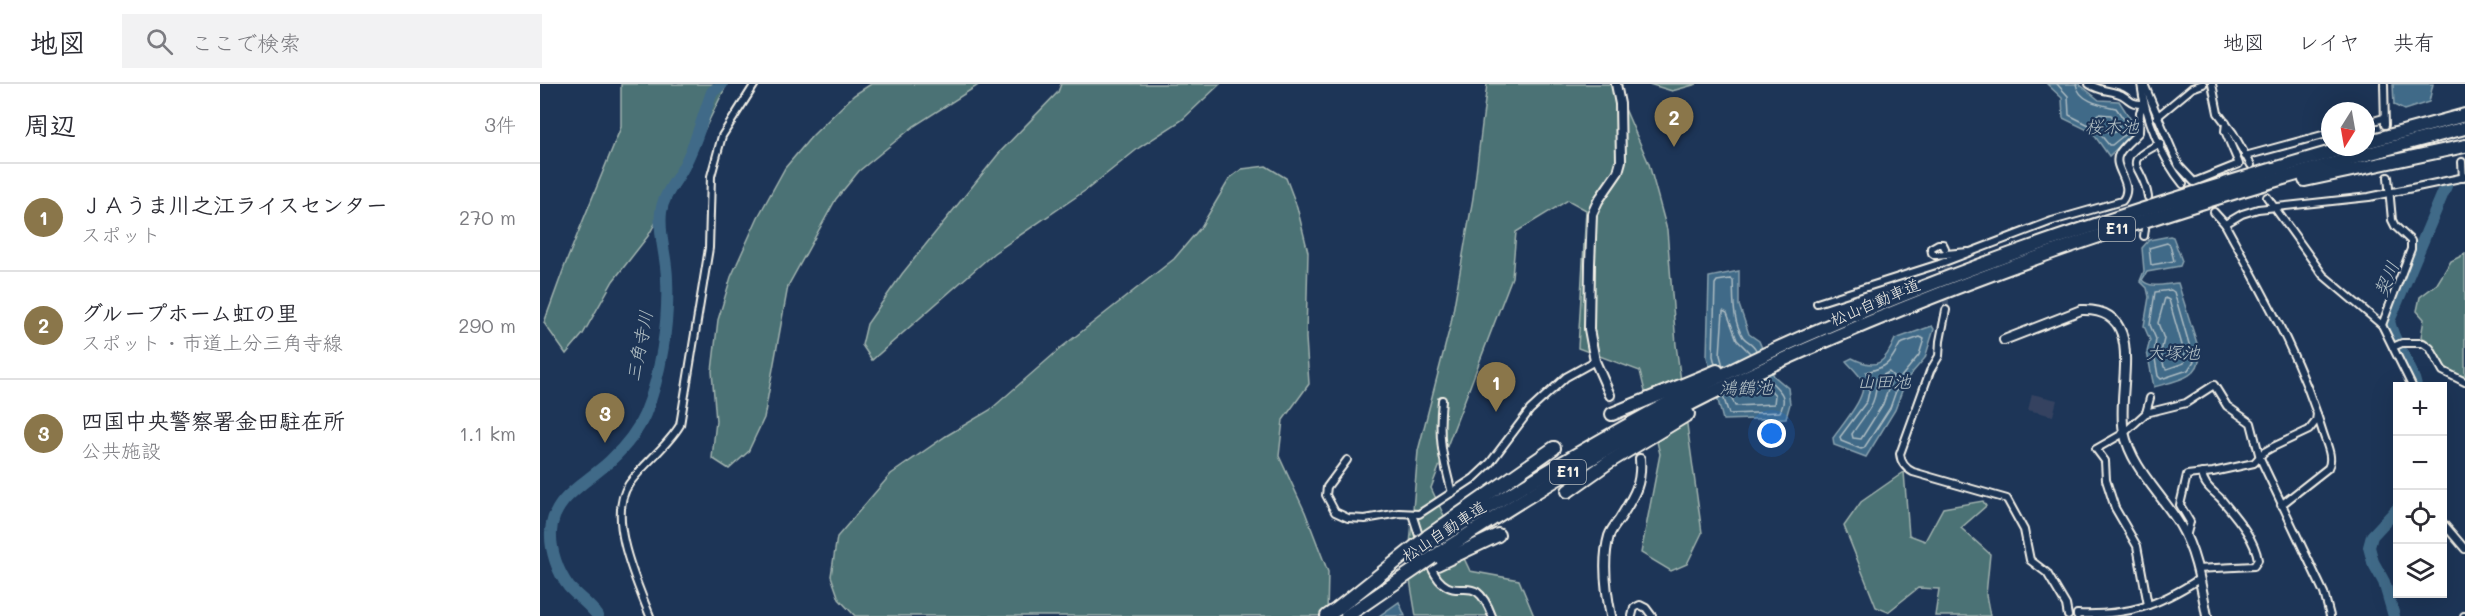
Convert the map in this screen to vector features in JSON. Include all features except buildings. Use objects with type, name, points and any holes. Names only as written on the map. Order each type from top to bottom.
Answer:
[{"type":"highway","points":[[2375,139],[2465,114]]},
{"type":"highway","name":"松山自動車道","points":[[1777,356],[1933,295],[2116,229],[2264,183],[2465,128]]},
{"type":"highway","points":[[2116,229],[2174,216],[2324,175],[2465,146]]},
{"type":"highway","name":"松山自動車道","points":[[1429,540],[1614,432],[1931,283],[2041,242],[2321,155]]},
{"type":"highway","points":[[1568,491],[1706,390],[1777,356]]},
{"type":"highway","points":[[1612,414],[1706,390]]},
{"type":"highway","name":"松山自動車道","points":[[1337,614],[1435,561],[1519,501],[1706,390]]},
{"type":"highway","points":[[1337,614],[1429,540],[1554,448]]},
{"type":"highway","points":[[1358,616],[1435,561],[1498,535]]},
{"type":"street","points":[[650,616],[630,563],[623,533],[622,498],[628,484],[674,435],[680,424],[709,248],[711,176],[722,136],[755,84]]},
{"type":"street","points":[[1610,395],[1595,361],[1589,329],[1592,214],[1618,172],[1621,161],[1621,115],[1616,84]]},
{"type":"street","points":[[2090,84],[2101,91],[2121,95],[2131,104],[2144,104]]},
{"type":"street","points":[[2142,84],[2144,104],[2173,170],[2183,184]]},
{"type":"street","points":[[2142,84],[2179,166],[2194,182],[2239,164],[2225,131],[2226,123]]},
{"type":"street","points":[[2157,117],[2192,88],[2203,84]]},
{"type":"street","points":[[2212,84],[2218,113],[2251,165]]},
{"type":"street","points":[[2375,123],[2385,122],[2384,84]]},
{"type":"street","points":[[1817,303],[1977,251],[2052,221],[2122,201],[2126,196],[2127,187],[2117,159],[2119,153],[2139,132],[2140,112],[2144,104]]},
{"type":"street","points":[[2245,156],[2321,135]]},
{"type":"street","points":[[2148,197],[2144,180],[2135,166],[2136,159],[2139,154],[2161,143]]},
{"type":"street","points":[[2225,224],[2242,214],[2273,206],[2369,197],[2464,177],[2462,162]]},
{"type":"street","points":[[2382,325],[2411,249],[2411,241],[2395,226],[2392,220],[2388,177]]},
{"type":"street","points":[[2267,197],[2323,275],[2340,292],[2382,325],[2410,382]]},
{"type":"street","points":[[2214,212],[2225,224],[2298,363],[2317,412],[2330,465],[2281,505]]},
{"type":"street","points":[[1945,248],[1941,243],[1932,247],[1931,250],[1935,255],[1977,251]]},
{"type":"street","points":[[2004,340],[2081,310],[2094,309],[2105,313],[2117,323],[2124,335],[2125,346],[2121,406],[2124,433],[2138,467],[2168,507],[2186,537],[2197,569],[2207,616]]},
{"type":"street","points":[[1946,310],[1939,356],[1930,371],[1900,454],[1901,460],[1907,469],[1913,472],[2007,499],[2024,530],[2030,560],[2047,573],[2066,604],[2068,616]]},
{"type":"street","points":[[2393,347],[2402,343],[2423,343],[2430,348],[2443,370],[2465,382]]},
{"type":"street","points":[[1347,460],[1327,487],[1326,495],[1335,512],[1348,518],[1365,519],[1429,510],[1490,463],[1530,410],[1552,389],[1566,377],[1595,361]]},
{"type":"street","points":[[2148,605],[2137,546],[2115,508],[2106,480],[2105,462],[2096,449],[2124,433],[2146,413],[2186,403],[2214,385],[2227,406],[2251,423],[2260,458],[2324,593],[2330,616]]},
{"type":"street","points":[[2146,413],[2150,398]]},
{"type":"street","points":[[1442,399],[1440,448],[1452,493]]},
{"type":"street","points":[[2186,537],[2190,522],[2180,505],[2187,475],[2254,463],[2264,452],[2309,430],[2316,421],[2317,412]]},
{"type":"street","points":[[1611,616],[1607,579],[1607,548],[1610,533],[1638,487],[1641,476],[1640,459]]},
{"type":"street","points":[[2197,569],[2254,566],[2258,560],[2257,548],[2251,537],[2204,483],[2202,473]]},
{"type":"street","points":[[1412,514],[1435,574],[1443,584],[1473,588],[1481,595],[1492,616]]},
{"type":"street","points":[[2447,528],[2465,549]]},
{"type":"street","points":[[2077,616],[2077,614],[2131,613],[2199,579]]},
{"type":"street","points":[[1632,616],[1634,608],[1640,605],[1646,608],[1652,616]]},
{"type":"shaded area","points":[[2032,394],[2057,400],[2053,416],[2028,410]]},
{"type":"green space","points":[[621,84],[727,84],[680,179],[648,236],[613,281],[583,334],[566,354],[544,323],[621,127]]},
{"type":"green space","points":[[871,84],[980,84],[914,126],[859,171],[836,199],[788,286],[764,418],[748,452],[729,469],[712,458],[716,421],[712,371],[718,320],[731,277],[758,217],[785,168],[812,136],[854,95]]},
{"type":"green space","points":[[1061,84],[1220,84],[1182,120],[1140,147],[1089,188],[994,253],[872,360],[862,345],[867,324],[902,274],[1000,152],[1058,92]]},
{"type":"green space","points":[[1487,84],[1622,84],[1619,95],[1649,164],[1667,230],[1676,345],[1702,533],[1687,564],[1671,571],[1641,553],[1660,454],[1640,371],[1578,348],[1586,210],[1568,200],[1516,232],[1512,277],[1431,488],[1470,571],[1519,580],[1534,616],[1416,616],[1408,568],[1418,451],[1451,323],[1473,198]]},
{"type":"green space","points":[[1649,84],[1697,84],[1672,91]]},
{"type":"green space","points":[[1266,166],[1286,178],[1297,207],[1308,252],[1306,338],[1309,384],[1283,420],[1279,456],[1305,512],[1328,572],[1327,616],[855,616],[839,599],[831,576],[837,537],[891,474],[946,436],[990,410],[1062,347],[1174,259],[1201,227],[1230,178],[1242,169]]},
{"type":"green space","points":[[2465,254],[2465,381],[2443,365],[2427,340],[2421,337],[2424,319],[2417,311],[2420,297],[2437,284],[2451,261]]},
{"type":"green space","points":[[1904,472],[1909,535],[1925,541],[1943,508],[1983,501],[1986,506],[1961,528],[1990,554],[1986,595],[1990,616],[1935,616],[1939,589],[1918,588],[1888,612],[1876,607],[1844,526],[1861,502]]},
{"type":"water","name":"桜木池","points":[[2047,84],[2079,84],[2099,100],[2119,101],[2135,126],[2134,132],[2109,156],[2092,132],[2063,118],[2062,98]]},
{"type":"water","points":[[2393,84],[2433,84],[2429,102],[2404,110],[2394,105]]},
{"type":"water","name":"大塚池","points":[[2173,237],[2182,261],[2180,266],[2147,272],[2142,280],[2154,285],[2178,283],[2200,353],[2199,362],[2191,374],[2154,387],[2147,352],[2150,340],[2144,326],[2149,297],[2147,288],[2140,281],[2144,271],[2142,248],[2149,240]]},
{"type":"water","name":"鴻鶴池","points":[[1739,271],[1739,305],[1749,334],[1759,341],[1774,376],[1788,388],[1790,404],[1786,418],[1723,420],[1707,357],[1709,277]]},
{"type":"water","name":"山田池","points":[[1932,326],[1934,329],[1925,358],[1906,380],[1895,410],[1866,457],[1834,445],[1833,438],[1854,410],[1862,394],[1862,380],[1846,361],[1852,358],[1868,364],[1879,362],[1888,354],[1895,339]]},
{"type":"water","points":[[1399,602],[1405,616],[1379,616]]},
{"type":"waterway","name":"三角寺川","points":[[598,616],[569,587],[561,575],[552,546],[553,520],[564,500],[626,445],[638,427],[651,399],[660,366],[667,313],[667,271],[660,221],[662,205],[689,155],[712,92],[722,84]]},
{"type":"waterway","name":"契川","points":[[2415,382],[2389,321],[2446,186]]},
{"type":"waterway","name":"契川","points":[[2393,513],[2372,536],[2369,547],[2373,562],[2384,582],[2394,616]]},
{"type":"tunnel","points":[[2462,162],[2465,153]]},
{"type":"tunnel","points":[[1945,248],[1946,280]]},
{"type":"tunnel","points":[[1946,291],[1946,310]]},
{"type":"tunnel","points":[[1610,395],[1627,430]]},
{"type":"place","name":"グループホーム虹の里","points":[[1674,147]]},
{"type":"place","name":"ＪＡうま川之江ライスセンター","points":[[1496,412]]},
{"type":"place","name":"四国中央警察署金田駐在所","points":[[605,443]]}]
